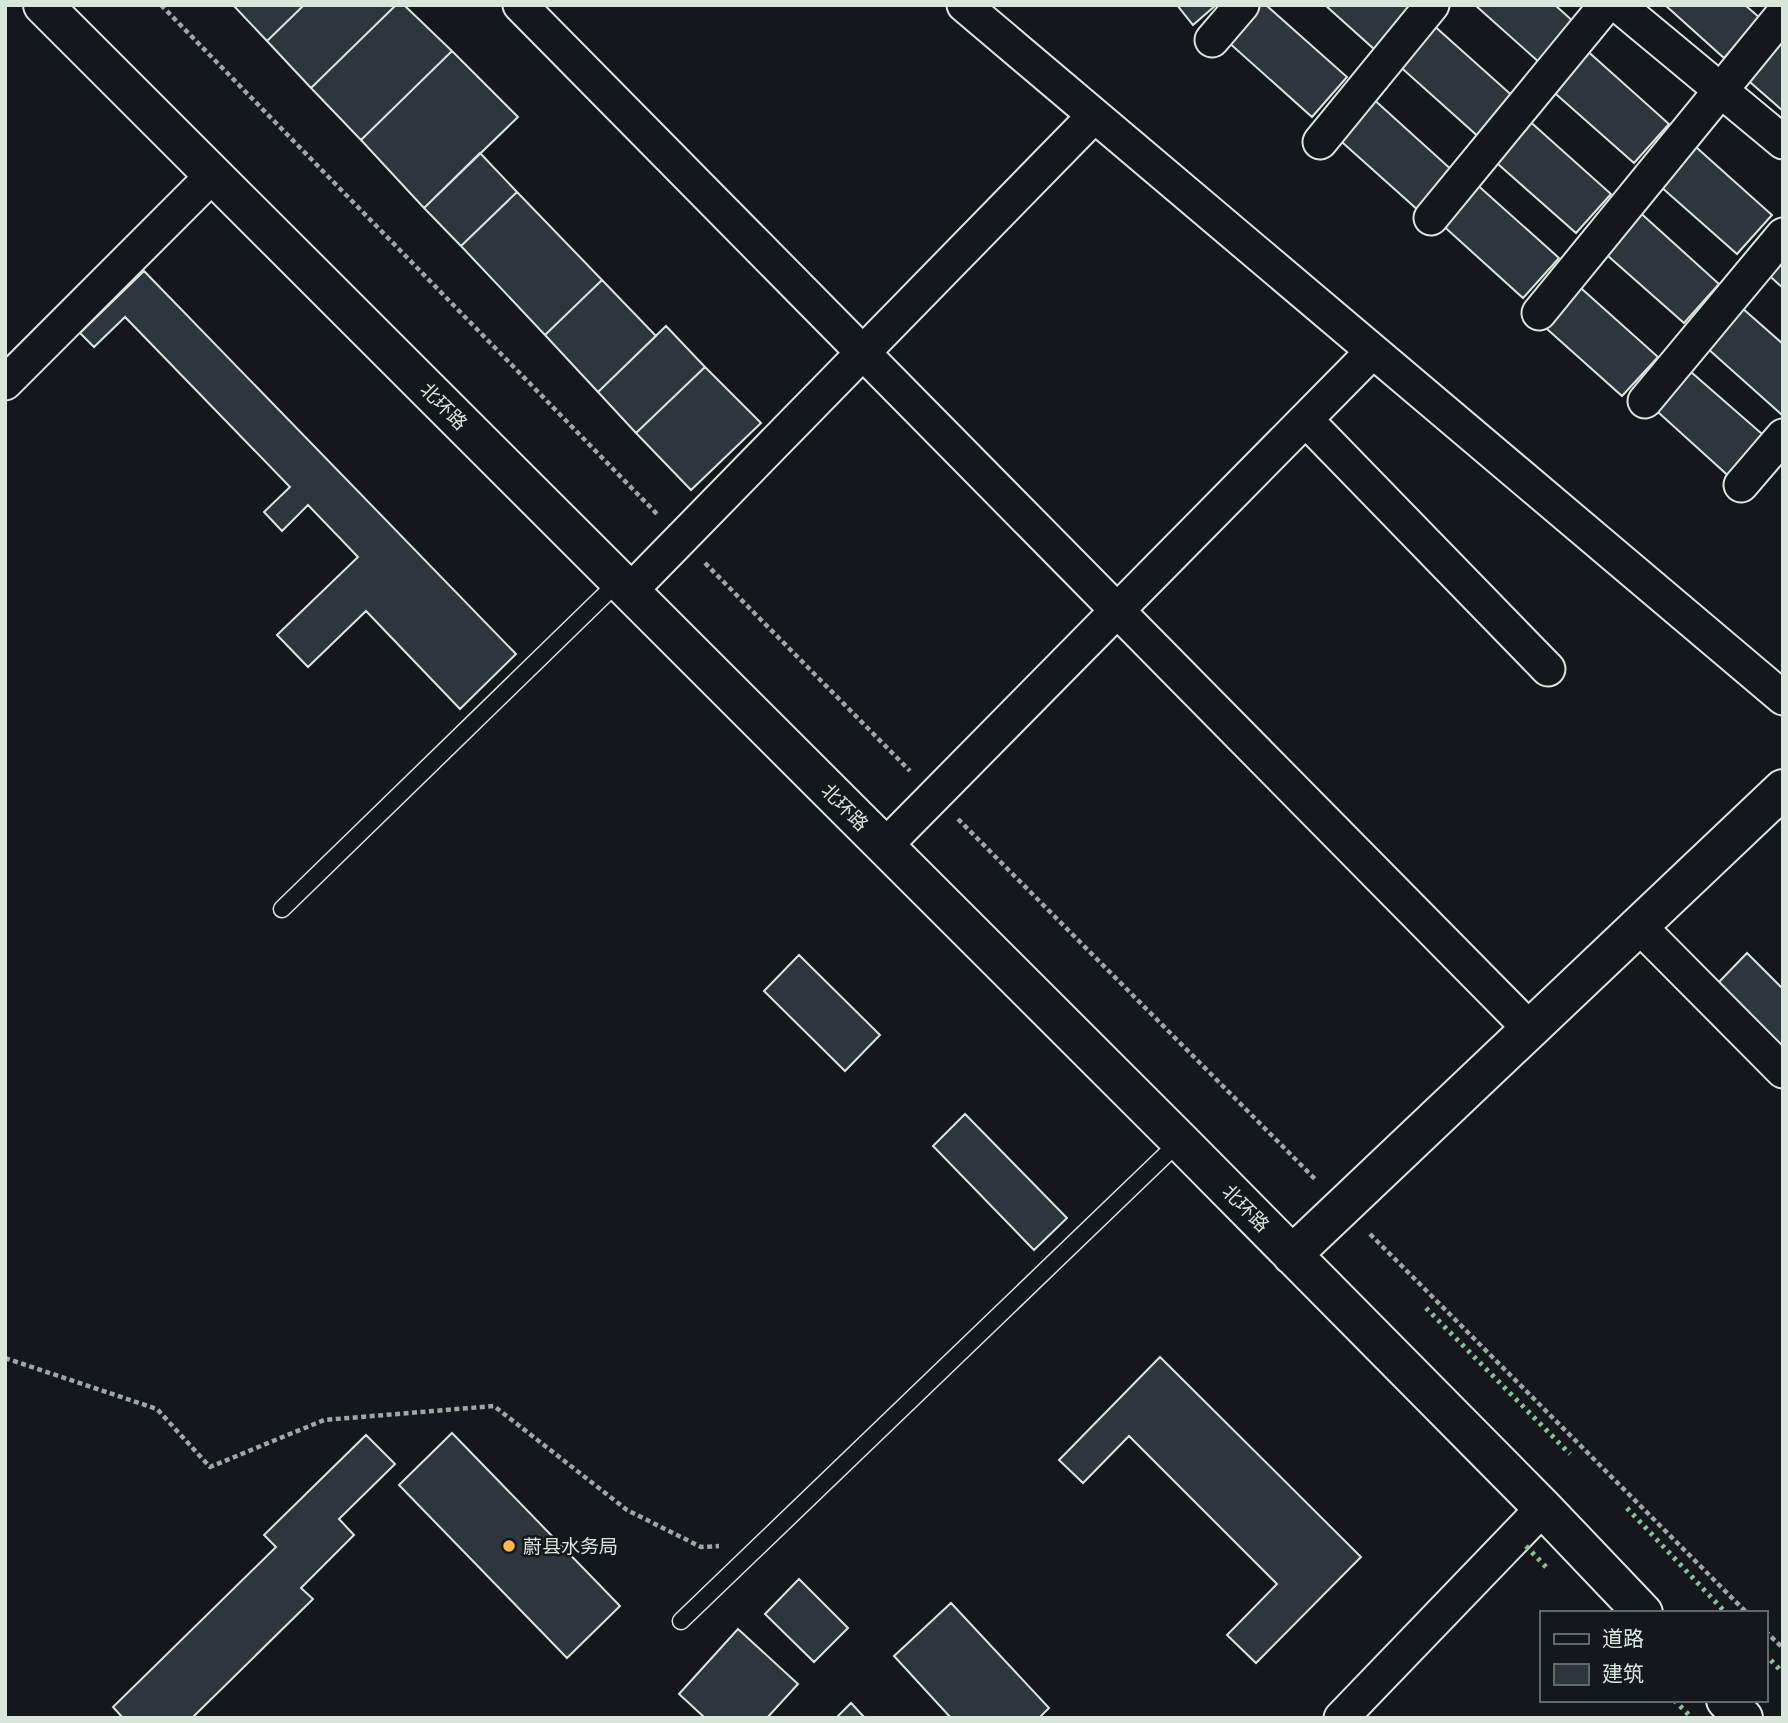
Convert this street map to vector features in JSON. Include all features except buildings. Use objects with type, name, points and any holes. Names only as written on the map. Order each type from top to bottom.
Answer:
[{"type":"main road","name":"北环路","points":[[43,5],[1180,1141],[1543,1508],[1641,1611]]},
{"type":"main road","points":[[1292,1255],[1783,789]]},
{"type":"main road","points":[[1728,1702],[1743,1718]]},
{"type":"street","points":[[520,5],[1530,1030]]},
{"type":"street","points":[[964,5],[1783,698]]},
{"type":"street","points":[[1212,40],[1242,5]]},
{"type":"street","points":[[1320,142],[1432,5]]},
{"type":"street","points":[[1431,219],[1606,5]]},
{"type":"street","points":[[1618,5],[1783,142]]},
{"type":"street","points":[[1539,313],[1783,15]]},
{"type":"street","points":[[624,586],[863,353],[1094,116]]},
{"type":"street","points":[[5,383],[213,175]]},
{"type":"street","points":[[1645,401],[1783,235]]},
{"type":"street","points":[[885,846],[1373,351]]},
{"type":"street","points":[[1306,420],[1548,668]]},
{"type":"street","points":[[1741,485],[1783,436]]},
{"type":"street","points":[[1639,926],[1783,1071]]},
{"type":"street","points":[[1340,1718],[1543,1508]]},
{"type":"lane","points":[[282,909],[624,586]]},
{"type":"lane","points":[[681,1621],[1180,1141]]},
{"type":"path","points":[[5,1358],[157,1409],[210,1467],[324,1420],[494,1406],[627,1510],[701,1547],[762,1543]]},
{"type":"path","points":[[1767,1633],[1783,1648]]},
{"type":"hedge","points":[[1426,1308],[1570,1454]]},
{"type":"hedge","points":[[1627,1508],[1724,1611]]},
{"type":"hedge","points":[[1526,1546],[1546,1567]]},
{"type":"hedge","points":[[1767,1656],[1783,1673]]},
{"type":"hedge","points":[[1676,1702],[1692,1718]]},
{"type":"place","name":"蔚县水务局","points":[[509,1546]]}]
